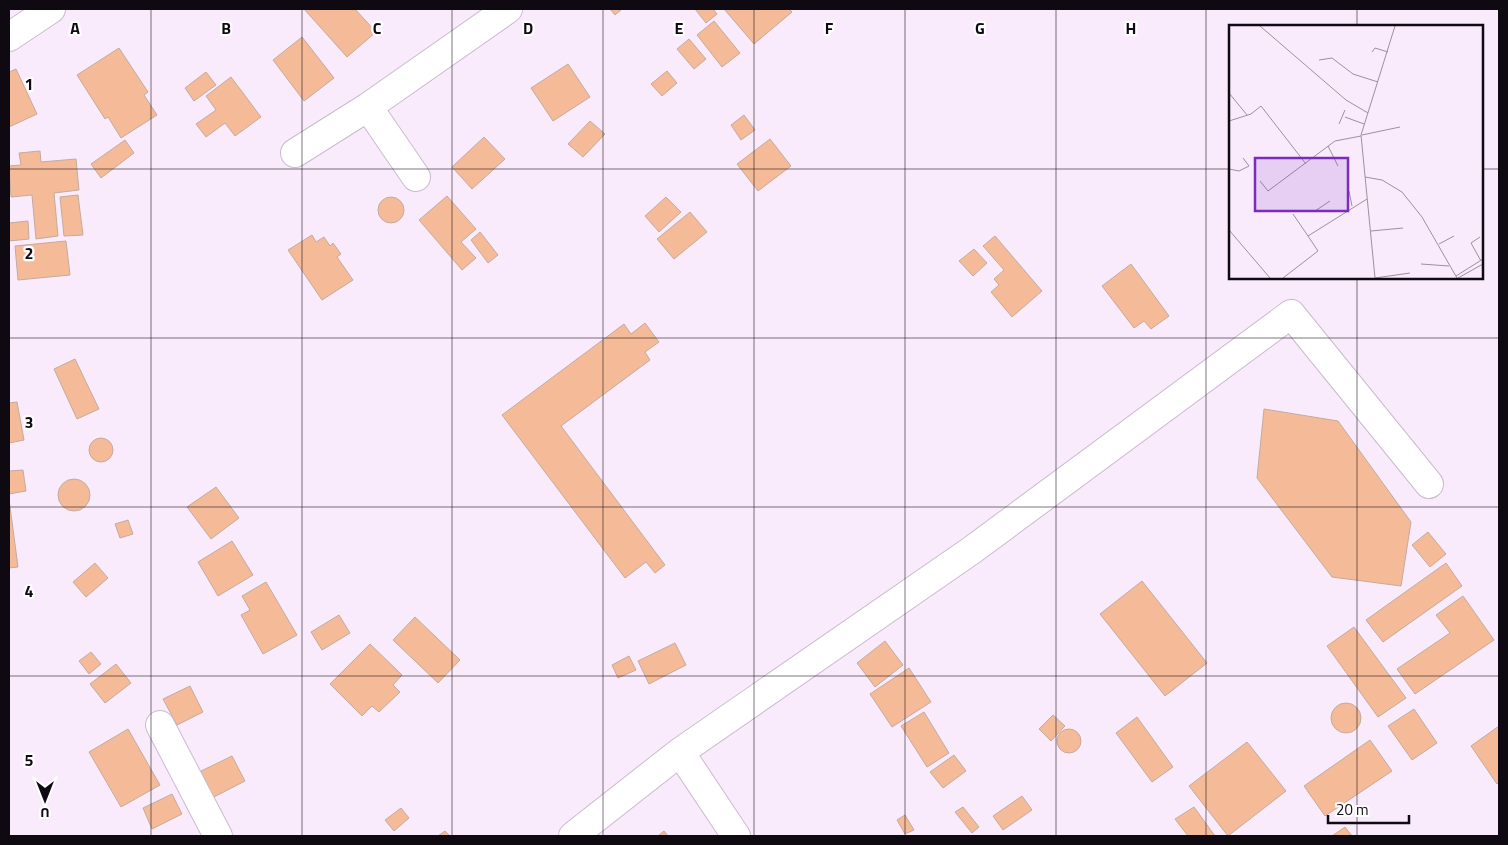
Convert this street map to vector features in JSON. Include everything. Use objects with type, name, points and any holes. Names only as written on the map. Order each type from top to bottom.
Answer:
[{"type":"street","points":[[9,37],[50,9]]},
{"type":"street","points":[[295,153],[368,107],[508,9]]},
{"type":"street","points":[[368,107],[416,177]]},
{"type":"street","points":[[573,836],[680,752],[972,550],[1291,314],[1429,484]]},
{"type":"street","points":[[160,724],[218,836]]},
{"type":"street","points":[[680,752],[736,836]]},
{"type":"building","points":[[304,9],[355,9],[376,32],[347,57]]},
{"type":"building","points":[[610,9],[622,9],[615,15]]},
{"type":"building","points":[[695,9],[713,9],[717,14],[706,23]]},
{"type":"building","points":[[724,9],[789,9],[792,12],[754,44]]},
{"type":"building","points":[[714,21],[740,53],[722,67],[697,35]]},
{"type":"building","points":[[302,37],[334,78],[304,101],[273,60]]},
{"type":"building","points":[[689,39],[706,59],[694,69],[677,49]]},
{"type":"building","points":[[119,48],[148,92],[144,95],[157,115],[121,138],[108,117],[105,119],[77,75]]},
{"type":"building","points":[[568,64],[590,97],[553,121],[531,88]]},
{"type":"building","points":[[16,69],[37,114],[9,127],[9,72]]},
{"type":"building","points":[[667,71],[677,83],[662,96],[651,84]]},
{"type":"building","points":[[206,72],[216,85],[194,101],[185,88]]},
{"type":"building","points":[[231,77],[261,117],[235,136],[225,123],[206,137],[196,124],[216,110],[206,96]]},
{"type":"building","points":[[744,115],[755,130],[741,140],[731,125]]},
{"type":"building","points":[[590,121],[605,134],[583,157],[568,144]]},
{"type":"building","points":[[484,137],[505,159],[472,189],[452,167]]},
{"type":"building","points":[[770,139],[791,166],[758,191],[737,164]]},
{"type":"building","points":[[125,140],[134,153],[101,178],[91,164]]},
{"type":"building","points":[[40,151],[41,162],[76,159],[79,190],[54,193],[58,236],[36,239],[32,195],[11,197],[9,166],[21,165],[19,153]]},
{"type":"building","points":[[78,195],[83,235],[64,236],[60,197]]},
{"type":"building","points":[[447,196],[476,229],[461,242],[476,258],[462,270],[419,220]]},
{"type":"building","points":[[391,197],[400,201],[404,210],[400,219],[391,223],[382,219],[378,210],[382,201]]},
{"type":"building","points":[[666,197],[681,212],[659,232],[645,216]]},
{"type":"building","points":[[690,212],[707,232],[674,259],[657,239]]},
{"type":"building","points":[[28,221],[29,239],[9,241],[9,223]]},
{"type":"building","points":[[480,232],[498,255],[488,263],[471,240]]},
{"type":"building","points":[[312,235],[316,242],[324,237],[330,246],[333,243],[341,254],[337,257],[353,280],[322,300],[288,250]]},
{"type":"building","points":[[995,236],[1042,291],[1012,317],[991,292],[999,285],[994,279],[1004,270],[983,246]]},
{"type":"building","points":[[66,241],[70,275],[18,280],[15,246]]},
{"type":"building","points":[[974,249],[987,263],[973,276],[959,261]]},
{"type":"building","points":[[1131,264],[1169,316],[1151,329],[1144,321],[1134,328],[1102,286]]},
{"type":"building","points":[[645,323],[659,342],[645,352],[650,360],[561,426],[665,565],[655,573],[646,562],[625,578],[502,415],[624,324],[631,334]]},
{"type":"building","points":[[75,359],[99,409],[77,419],[54,369]]},
{"type":"building","points":[[17,402],[24,440],[9,443],[9,403]]},
{"type":"building","points":[[1264,409],[1338,421],[1411,522],[1401,586],[1332,577],[1257,478]]},
{"type":"building","points":[[101,438],[109,442],[113,450],[109,458],[101,462],[93,458],[89,450],[93,442]]},
{"type":"building","points":[[23,470],[26,491],[9,494],[9,471]]},
{"type":"building","points":[[74,479],[86,483],[90,495],[86,507],[74,511],[62,507],[58,495],[62,483]]},
{"type":"building","points":[[216,487],[239,518],[211,539],[187,507]]},
{"type":"building","points":[[9,499],[18,567],[9,568]]},
{"type":"building","points":[[128,520],[133,534],[120,538],[115,524]]},
{"type":"building","points":[[1428,532],[1446,554],[1430,567],[1412,545]]},
{"type":"building","points":[[232,541],[253,575],[218,596],[198,562]]},
{"type":"building","points":[[95,563],[108,578],[86,597],[73,582]]},
{"type":"building","points":[[1446,563],[1462,586],[1383,642],[1366,620]]},
{"type":"building","points":[[1142,581],[1207,663],[1165,696],[1100,614]]},
{"type":"building","points":[[266,582],[297,635],[263,654],[241,615],[250,610],[242,596]]},
{"type":"building","points":[[1463,596],[1494,640],[1415,694],[1397,669],[1450,633],[1436,615]]},
{"type":"building","points":[[339,615],[350,633],[322,650],[311,632]]},
{"type":"building","points":[[415,617],[460,660],[438,683],[393,640]]},
{"type":"building","points":[[1354,627],[1406,698],[1378,717],[1327,646]]},
{"type":"building","points":[[885,641],[903,665],[875,687],[857,663]]},
{"type":"building","points":[[675,643],[686,665],[649,684],[638,661]]},
{"type":"building","points":[[370,644],[402,675],[393,685],[400,692],[379,712],[372,706],[362,716],[330,684]]},
{"type":"building","points":[[91,652],[101,664],[89,674],[79,661]]},
{"type":"building","points":[[629,656],[636,670],[618,678],[612,665]]},
{"type":"building","points":[[116,664],[131,683],[105,703],[90,684]]},
{"type":"building","points":[[909,668],[931,702],[892,727],[870,694]]},
{"type":"building","points":[[190,686],[203,712],[177,725],[163,699]]},
{"type":"building","points":[[1346,703],[1356,708],[1361,718],[1356,728],[1346,733],[1336,728],[1331,718],[1336,708]]},
{"type":"building","points":[[1414,709],[1437,743],[1412,760],[1388,726]]},
{"type":"building","points":[[924,712],[949,753],[927,767],[901,726]]},
{"type":"building","points":[[1053,715],[1065,726],[1051,741],[1039,729]]},
{"type":"building","points":[[1137,717],[1173,767],[1152,782],[1116,733]]},
{"type":"building","points":[[1499,726],[1499,782],[1497,784],[1471,746]]},
{"type":"building","points":[[128,729],[160,785],[121,807],[89,752]]},
{"type":"building","points":[[1069,729],[1074,730],[1080,736],[1080,746],[1074,752],[1069,753],[1064,752],[1058,746],[1057,741],[1058,736],[1064,730]]},
{"type":"building","points":[[1370,740],[1392,771],[1325,816],[1304,786]]},
{"type":"building","points":[[1247,742],[1286,791],[1228,836],[1189,786]]},
{"type":"building","points":[[954,755],[966,771],[943,788],[930,772]]},
{"type":"building","points":[[232,756],[245,781],[210,799],[197,773]]},
{"type":"building","points":[[172,794],[182,814],[152,829],[143,808]]},
{"type":"building","points":[[1022,796],[1032,810],[1003,830],[993,816]]},
{"type":"building","points":[[963,807],[979,827],[972,833],[955,812]]},
{"type":"building","points":[[1194,807],[1215,836],[1188,836],[1175,819]]},
{"type":"building","points":[[401,808],[409,818],[394,831],[385,820]]},
{"type":"building","points":[[905,815],[914,830],[905,834],[897,820]]},
{"type":"building","points":[[1345,827],[1352,836],[1332,836]]},
{"type":"building","points":[[445,831],[450,836],[438,836]]},
{"type":"building","points":[[664,831],[668,836],[658,836]]}]
